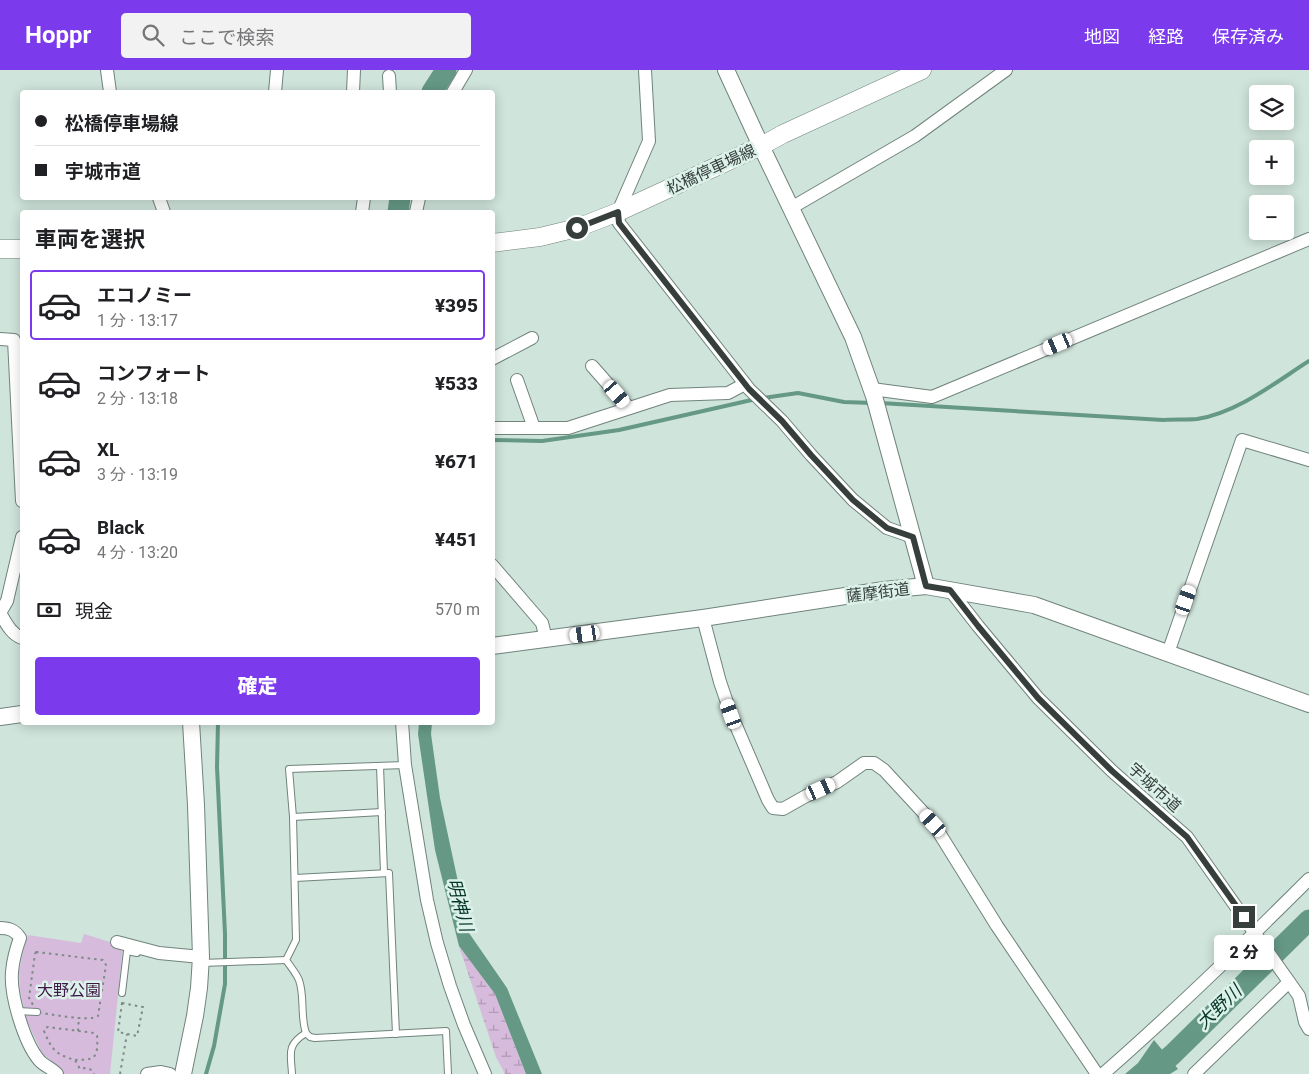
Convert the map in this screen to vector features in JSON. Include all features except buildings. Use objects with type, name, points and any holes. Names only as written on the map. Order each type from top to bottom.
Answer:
[{"type":"main road","name":"松橋停車場線","points":[[495,242],[540,237],[577,228],[618,212],[922,70]]},
{"type":"main road","points":[[0,249],[20,249]]},
{"type":"street","points":[[108,70],[110,90]]},
{"type":"street","points":[[275,90],[277,70]]},
{"type":"street","points":[[353,90],[354,70]]},
{"type":"street","points":[[454,90],[466,70]]},
{"type":"street","points":[[645,70],[650,141],[618,212],[619,223],[747,387],[782,421],[853,500],[887,528],[913,537]]},
{"type":"street","points":[[726,70],[853,337],[873,392],[926,586]]},
{"type":"street","points":[[791,208],[915,136],[1006,70]]},
{"type":"street","points":[[389,76],[390,90]]},
{"type":"street","points":[[873,392],[932,396],[1309,239]]},
{"type":"street","points":[[495,357],[532,338]]},
{"type":"street","points":[[0,339],[14,340],[20,461]]},
{"type":"street","points":[[592,366],[629,408]]},
{"type":"street","points":[[517,380],[534,428]]},
{"type":"street","points":[[495,426],[568,428],[670,395],[728,393],[747,387]]},
{"type":"street","points":[[1168,653],[1242,440],[1309,460]]},
{"type":"street","points":[[20,545],[7,601],[0,613],[8,627],[20,637]]},
{"type":"street","points":[[495,569],[542,624],[546,639]]},
{"type":"street","name":"薩摩街道","points":[[495,646],[703,618],[884,590],[926,586],[1034,605],[1309,704]]},
{"type":"street","name":"宇城市道","points":[[950,590],[1038,698],[1112,771],[1187,837],[1288,980],[1304,992],[1305,1022],[1309,1029]]},
{"type":"street","points":[[703,618],[720,682],[731,714],[773,808],[783,808],[837,782],[864,763],[874,763],[884,770],[933,823],[997,926],[1097,1074]]},
{"type":"street","points":[[0,717],[20,714]]},
{"type":"street","points":[[183,1074],[205,961],[191,725]]},
{"type":"street","points":[[402,725],[405,765],[424,887],[437,943],[464,1025],[485,1074]]},
{"type":"street","points":[[1103,1074],[1256,934],[1309,880]]},
{"type":"street","points":[[0,928],[16,932],[20,938],[11,974],[20,1020],[29,1044],[38,1059],[57,1074]]},
{"type":"street","points":[[117,942],[159,953],[205,961]]},
{"type":"street","points":[[1194,1074],[1288,980]]},
{"type":"street","points":[[147,1074],[161,1072],[170,1074]]},
{"type":"lane","points":[[286,960],[296,940],[293,816],[289,769],[405,765]]},
{"type":"lane","points":[[380,766],[384,873]]},
{"type":"lane","points":[[293,816],[382,812]]},
{"type":"lane","points":[[295,878],[389,873],[396,1034]]},
{"type":"lane","points":[[122,993],[128,951],[147,955],[148,950]]},
{"type":"lane","points":[[205,961],[286,960]]},
{"type":"lane","points":[[286,960],[299,980],[302,992],[303,1019],[306,1034],[310,1037],[446,1032],[448,1074]]},
{"type":"lane","points":[[18,1011],[37,1012]]},
{"type":"lane","points":[[292,1074],[291,1047],[296,1039],[306,1034]]},
{"type":"path","points":[[36,952],[104,960],[106,965],[98,1016],[95,1018],[79,1018],[37,1012],[30,998],[36,952]]},
{"type":"path","points":[[122,1004],[143,1007],[137,1036],[127,1034],[118,1032],[122,1004]]},
{"type":"path","points":[[78,1031],[79,1018]]},
{"type":"path","points":[[45,1028],[94,1033],[97,1036],[94,1057],[91,1059],[75,1060],[61,1056],[53,1050],[44,1031],[45,1028]]},
{"type":"path","points":[[120,1074],[127,1034]]},
{"type":"path","points":[[75,1060],[80,1069],[92,1070],[94,1074]]},
{"type":"green space","name":"大野公園","points":[[84,934],[123,946],[110,1074],[63,1074],[43,1055],[26,1019],[20,990],[19,972],[28,935],[81,943]]},
{"type":"green space","points":[[459,946],[495,994],[526,1074],[505,1074],[496,1057]]},
{"type":"water","points":[[419,725],[432,725],[431,734],[440,798],[469,933],[507,988],[542,1074],[526,1074],[495,994],[459,946],[435,850],[418,734]]},
{"type":"water","points":[[1154,1040],[1178,1069],[1170,1074],[1125,1074],[1138,1063]]},
{"type":"waterway","name":"明神川","points":[[433,90],[446,70]]},
{"type":"waterway","name":"明神川","points":[[398,210],[400,200]]},
{"type":"waterway","points":[[880,403],[1163,420],[1197,419],[1212,416],[1241,404],[1309,361]]},
{"type":"waterway","points":[[763,398],[798,393],[844,402],[873,403]]},
{"type":"waterway","points":[[495,440],[542,441],[619,430],[756,399]]},
{"type":"waterway","points":[[206,1074],[214,1046],[225,984],[225,934],[217,767],[218,725]]},
{"type":"waterway","name":"大野川","points":[[1150,1074],[1173,1054],[1309,920]]},
{"type":"route","points":[[577,228],[618,212],[619,223],[749,389],[782,421],[853,500],[887,528],[913,537],[926,586],[950,590],[1038,698],[1112,771],[1187,837],[1244,917]]}]
